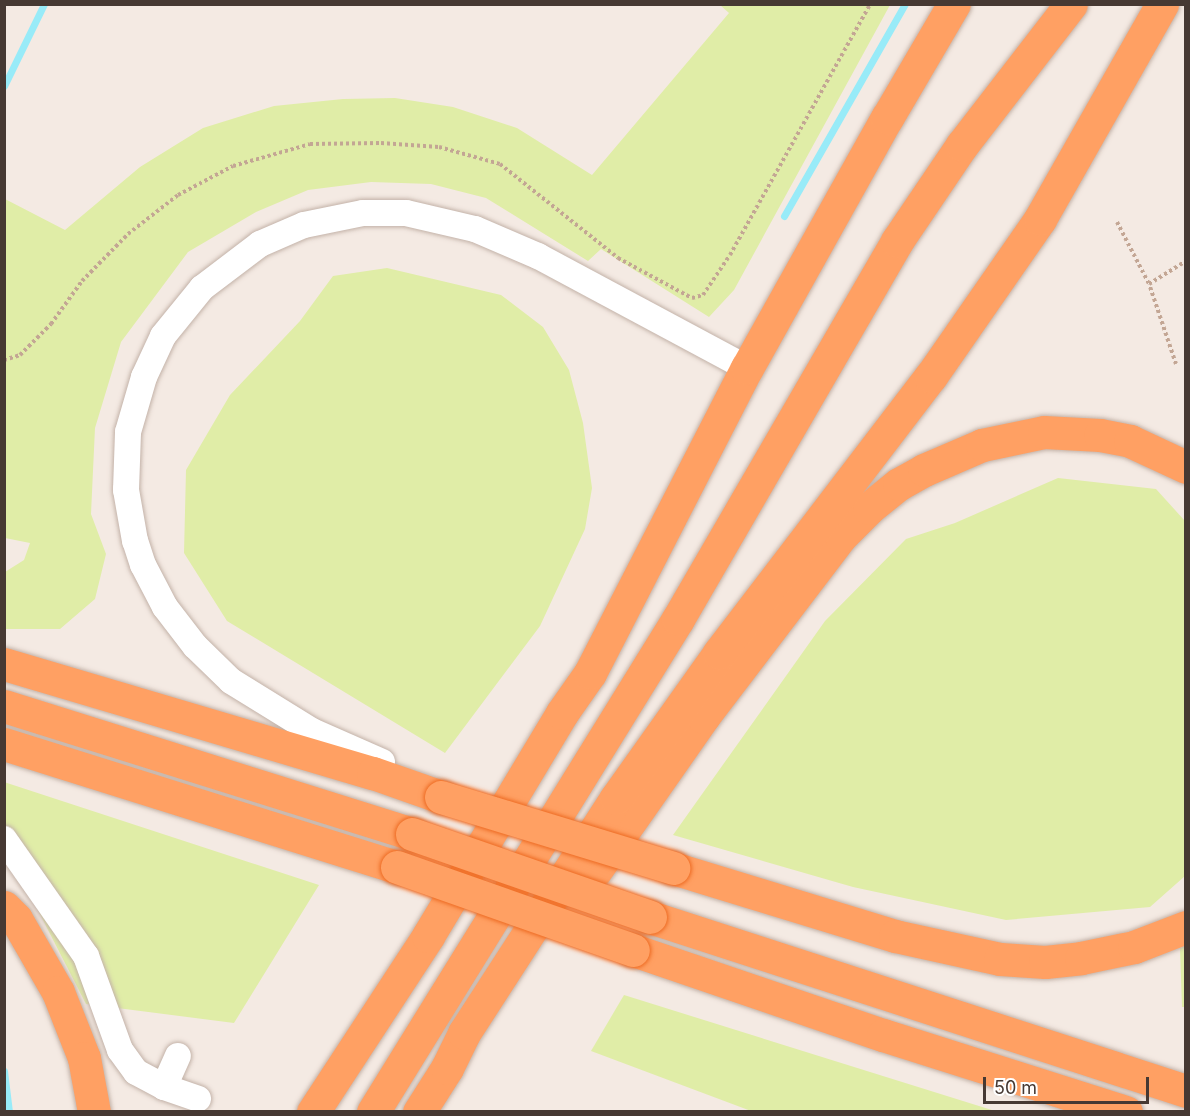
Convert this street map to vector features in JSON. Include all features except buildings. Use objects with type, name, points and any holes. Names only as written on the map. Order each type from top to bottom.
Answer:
[{"type":"highway","points":[[364,1112],[379,1072],[572,721],[590,673],[747,368],[887,118],[954,4]]},
{"type":"highway","points":[[373,1112],[678,619],[897,241],[962,145],[1071,4]]},
{"type":"highway","points":[[419,1112],[447,1068],[464,1033],[616,798],[719,653],[931,376],[1040,219],[1162,4]]},
{"type":"highway","points":[[447,1068],[480,1031],[655,789],[703,717],[841,536],[869,508],[924,470],[955,456],[982,445],[1044,432],[1100,435],[1130,441],[1185,467]]},
{"type":"highway","points":[[4,664],[373,773],[441,797],[895,936],[1000,959],[1045,962],[1080,958],[1134,947],[1185,927]]},
{"type":"highway","points":[[313,1112],[428,936],[562,713],[590,673]]},
{"type":"highway","points":[[4,706],[412,834],[650,917],[1185,1091]]},
{"type":"highway","points":[[4,744],[397,867],[883,1035],[1126,1112]]},
{"type":"highway","points":[[4,907],[16,919],[58,993],[84,1058],[93,1112]]},
{"type":"lane","points":[[441,797],[387,764],[312,731],[246,691],[203,654],[165,607],[140,556],[129,511],[126,460],[135,403],[164,336],[188,304],[217,274],[260,244],[281,234],[327,219],[363,213],[406,213],[447,220],[475,229],[538,256],[747,368]]},
{"type":"lane","points":[[4,839],[86,956],[120,1050],[136,1072],[164,1087],[198,1099]]},
{"type":"lane","points":[[164,1087],[178,1056]]},
{"type":"path","points":[[4,360],[20,355],[51,324],[82,281],[128,234],[178,195],[233,166],[310,144],[381,143],[439,147],[500,164],[618,258],[692,298],[703,295],[730,255],[870,4]]},
{"type":"path","points":[[1117,222],[1149,284],[1176,364]]},
{"type":"path","points":[[1149,284],[1185,261]]},
{"type":"green space","points":[[720,5],[890,5],[734,290],[709,317],[601,249],[588,261],[486,198],[431,184],[371,182],[308,190],[256,212],[188,252],[121,342],[95,428],[91,514],[106,554],[95,599],[60,629],[5,629],[5,572],[24,560],[30,543],[5,538],[5,199],[65,230],[140,167],[203,128],[274,106],[343,99],[395,98],[453,107],[517,128],[592,175],[729,13]]},
{"type":"green space","points":[[387,268],[501,295],[543,327],[569,370],[583,423],[592,488],[585,529],[540,626],[445,753],[227,621],[184,553],[186,470],[230,395],[300,321],[333,276]]},
{"type":"green space","points":[[1058,478],[1156,489],[1185,521],[1185,876],[1150,907],[1006,920],[853,887],[673,835],[825,621],[906,539],[955,523]]},
{"type":"green space","points":[[4,782],[319,885],[234,1023],[86,1004],[25,885],[5,855]]},
{"type":"green space","points":[[1185,946],[1185,1007],[1182,1007],[1180,948]]},
{"type":"green space","points":[[624,995],[995,1111],[751,1111],[591,1051]]},
{"type":"waterway","points":[[4,86],[44,4]]},
{"type":"waterway","points":[[784,216],[905,4]]},
{"type":"waterway","points":[[4,1071],[9,1112]]}]
